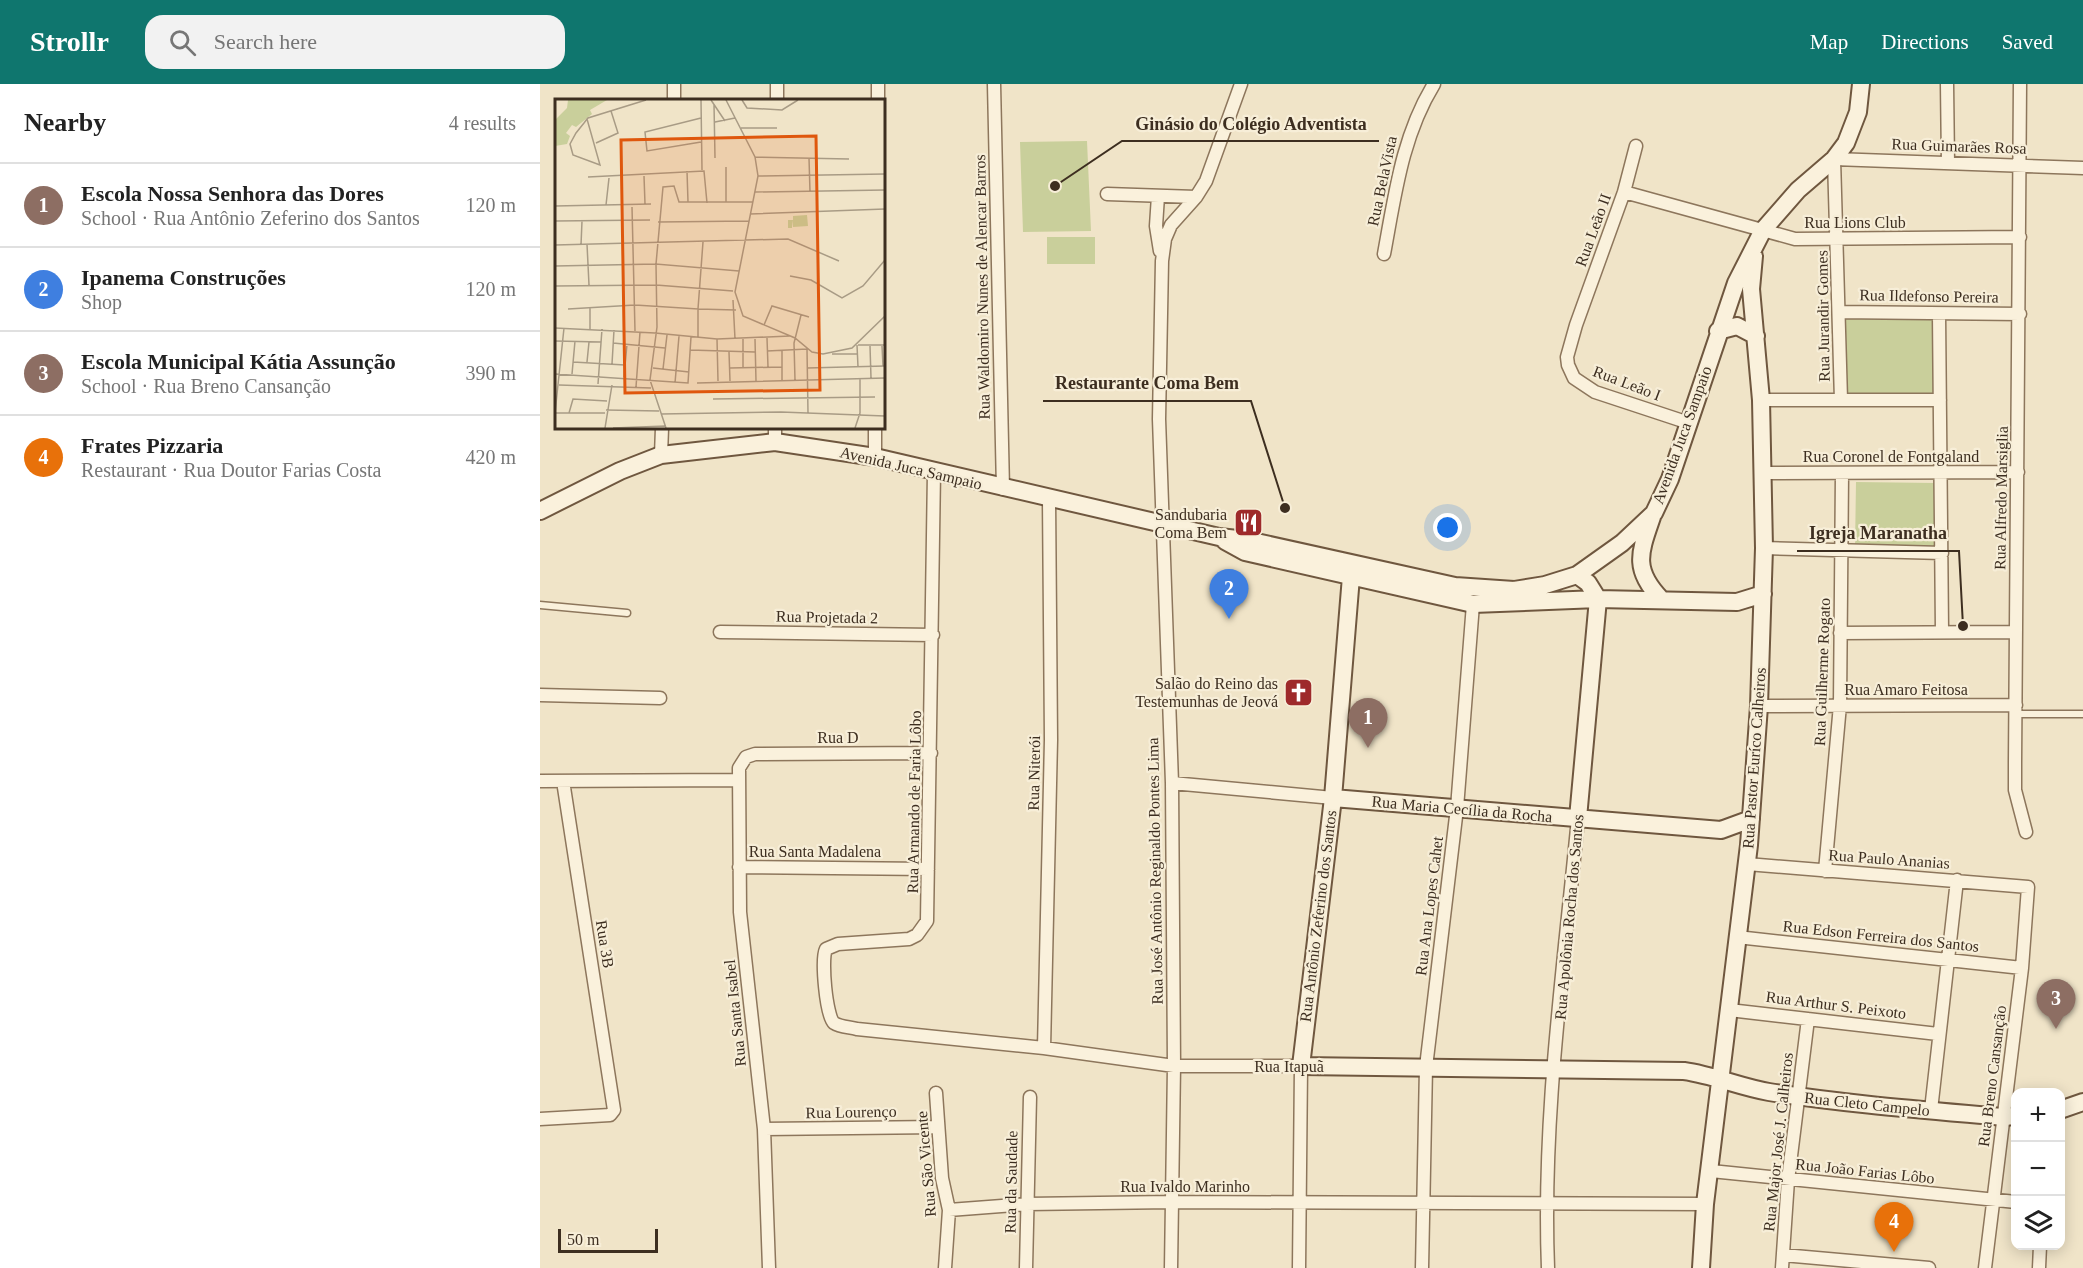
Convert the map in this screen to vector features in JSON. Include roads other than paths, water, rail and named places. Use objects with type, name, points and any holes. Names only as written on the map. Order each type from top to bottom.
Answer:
[{"type":"main road","name":"Avenida Juca Sampaio","points":[[1351,571],[1477,590],[1514,590],[1545,585],[1577,575],[1622,543],[1654,513],[1670,478],[1736,283],[1763,230],[1798,190],[1834,159],[1853,130],[1862,84]]},
{"type":"main road","name":"Rua Pastor Euríco Calheiros","points":[[1701,1268],[1705,1204],[1711,1171],[1749,845],[1760,706],[1764,548],[1761,400],[1751,289],[1755,247]]},
{"type":"main road","points":[[1718,331],[1737,326],[1756,336]]},
{"type":"main road","name":"Avenida Juca Sampaio","points":[[540,511],[620,471],[661,454],[775,435],[875,456],[1003,489],[1219,537],[1247,540],[1473,604],[1598,599],[1737,602],[1763,594]]},
{"type":"main road","points":[[1654,513],[1642,548],[1640,563],[1647,585],[1661,599]]},
{"type":"main road","name":"Rua Antônio Zeferino dos Santos","points":[[1300,1066],[1332,798],[1351,571]]},
{"type":"main road","points":[[1577,575],[1588,583],[1598,599]]},
{"type":"main road","name":"Rua Apolônia Rocha dos Santos","points":[[1578,818],[1598,599]]},
{"type":"main road","points":[[1737,602],[1762,615]]},
{"type":"main road","name":"Rua Maria Cecília da Rocha","points":[[1332,798],[1721,830],[1751,819]]},
{"type":"main road","points":[[1721,830],[1738,836],[1749,845]]},
{"type":"main road","name":"Rua Itapuã","points":[[1300,1066],[1684,1071],[1721,1079]]},
{"type":"main road","name":"Rua Cleto Campelo","points":[[1721,1079],[1736,1085],[1800,1097],[2009,1117]]},
{"type":"main road","points":[[2065,1109],[2083,1102]]},
{"type":"street","name":"Rua Waldomiro Nunes de Alencar Barros","points":[[994,84],[1003,489]]},
{"type":"street","name":"Rua José Antônio Reginaldo Pontes Lima","points":[[1171,1268],[1174,1066],[1172,783],[1159,419],[1162,261],[1165,239],[1171,225],[1196,197],[1206,181],[1241,84]]},
{"type":"street","name":"Rua BelaVista","points":[[1384,254],[1408,136],[1434,84]]},
{"type":"street","points":[[1947,84],[1948,163]]},
{"type":"street","name":"Rua Alfredo Marsiglia","points":[[2020,84],[2015,790],[2026,832]]},
{"type":"street","name":"Rua Leão II","points":[[1576,324],[1624,192],[1636,146]]},
{"type":"street","name":"Rua Guimarães Rosa","points":[[1834,159],[2083,168]]},
{"type":"street","name":"Rua Jurandir Gomes","points":[[1834,159],[1841,400]]},
{"type":"street","name":"Rua Lions Club","points":[[1624,192],[1795,239],[2020,237]]},
{"type":"street","points":[[1107,194],[1196,197]]},
{"type":"street","points":[[1158,196],[1156,226],[1162,261]]},
{"type":"street","name":"Rua Ildefonso Pereira","points":[[1839,312],[2020,314]]},
{"type":"street","points":[[1939,314],[1942,631]]},
{"type":"street","name":"Rua Leão I","points":[[1576,324],[1568,365],[1580,383],[1595,392],[1689,423]]},
{"type":"street","points":[[1761,400],[1940,400]]},
{"type":"street","points":[[661,454],[662,429]]},
{"type":"street","points":[[875,429],[875,456]]},
{"type":"street","name":"Rua Armando de Faria Lôbo","points":[[857,1029],[837,1024],[830,1017],[823,965],[825,952],[838,945],[897,942],[917,935],[927,921],[932,753],[934,472]]},
{"type":"street","name":"Rua Coronel de Fontgaland","points":[[1763,473],[2018,472]]},
{"type":"street","name":"Rua Guilherme Rogato","points":[[1825,871],[1840,705],[1842,473]]},
{"type":"street","name":"Rua Niterói","points":[[1044,1048],[1051,740],[1050,499]]},
{"type":"street","points":[[1764,548],[1942,553]]},
{"type":"street","name":"Rua Ana Lopes Cahet","points":[[1426,1067],[1458,808],[1473,604]]},
{"type":"street","name":"Rua Projetada 2","points":[[720,632],[933,635]]},
{"type":"street","points":[[1840,633],[2016,632]]},
{"type":"street","points":[[540,696],[660,698]]},
{"type":"street","name":"Rua Amaro Feitosa","points":[[1760,706],[1840,705],[2016,710]]},
{"type":"street","name":"Rua D","points":[[746,757],[755,754],[932,753]]},
{"type":"street","name":"Rua Santa Isabel","points":[[746,757],[740,768],[739,780],[740,912],[764,1129],[769,1268]]},
{"type":"street","points":[[540,781],[739,780]]},
{"type":"street","name":"Rua 3B","points":[[540,1119],[614,1113],[564,781]]},
{"type":"street","name":"Rua Maria Cecília da Rocha","points":[[1172,783],[1332,798]]},
{"type":"street","name":"Rua Apolônia Rocha dos Santos","points":[[1548,1268],[1545,1202],[1554,1070],[1578,818]]},
{"type":"street","name":"Rua Paulo Ananias","points":[[1747,864],[2028,887]]},
{"type":"street","name":"Rua Santa Madalena","points":[[739,867],[928,869]]},
{"type":"street","points":[[1931,1110],[1957,880]]},
{"type":"street","name":"Rua Breno Cansanção","points":[[1985,1268],[1993,1201],[2009,1117],[2028,887]]},
{"type":"street","name":"Rua Edson Ferreira dos Santos","points":[[1737,937],[2022,968]]},
{"type":"street","name":"Rua Arthur S. Peixoto","points":[[1729,1010],[1938,1034]]},
{"type":"street","name":"Rua Major José J. Calheiros","points":[[1782,1268],[1788,1180],[1808,1019]]},
{"type":"street","name":"Rua Itapuã","points":[[857,1029],[1044,1048],[1174,1066],[1300,1066]]},
{"type":"street","name":"Rua Antônio Zeferino dos Santos","points":[[1299,1268],[1300,1066]]},
{"type":"street","points":[[1422,1268],[1426,1067]]},
{"type":"street","name":"Rua São Vicente","points":[[936,1093],[942,1178],[949,1210],[945,1268]]},
{"type":"street","name":"Rua da Saudade","points":[[1026,1268],[1030,1097]]},
{"type":"street","name":"Rua Lourenço","points":[[764,1129],[938,1127]]},
{"type":"street","name":"Rua João Farias Lôbo","points":[[1711,1171],[2011,1202]]},
{"type":"street","name":"Rua Ivaldo Marinho","points":[[949,1210],[1027,1204],[1171,1202],[1705,1204]]},
{"type":"street","points":[[2039,1268],[2040,1250]]},
{"type":"street","points":[[1783,1254],[1929,1268]]},
{"type":"lane","points":[[540,605],[627,613]]},
{"type":"lane","points":[[2016,710],[2083,714]]},
{"type":"place","name":"Ginásio do Colégio Adventista","points":[[1055,186]]},
{"type":"place","name":"Restaurante Coma Bem","points":[[1285,508]]},
{"type":"place","name":"Sandubaria Coma Bem","points":[[1248,523]]},
{"type":"place","name":"Ipanema Construções","points":[[1229,619]]},
{"type":"place","name":"Igreja Maranatha","points":[[1963,626]]},
{"type":"place","name":"Salão do Reino das Testemunhas de Jeová","points":[[1299,692]]},
{"type":"place","name":"Escola Nossa Senhora das Dores","points":[[1368,748]]},
{"type":"place","name":"Escola Municipal Kátia Assunção","points":[[2056,1029]]},
{"type":"place","name":"Frates Pizzaria","points":[[1894,1252]]}]
